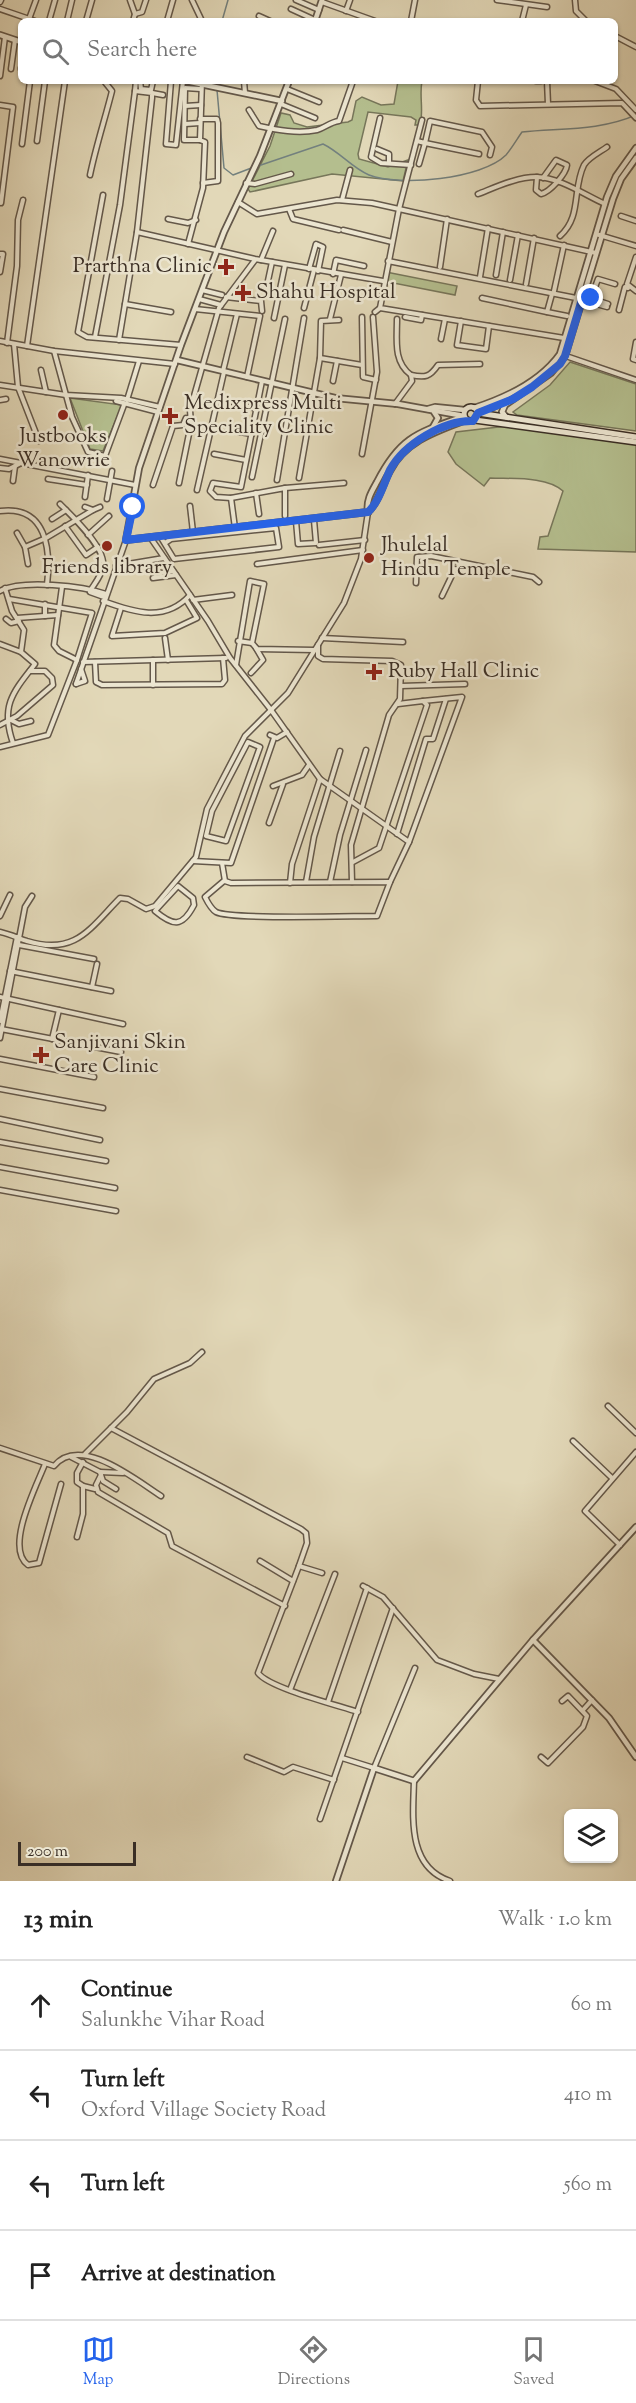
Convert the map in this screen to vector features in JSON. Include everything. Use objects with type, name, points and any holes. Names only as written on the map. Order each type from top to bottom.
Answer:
[{"type":"main road","points":[[465,415],[476,411],[636,437]]},
{"type":"main road","points":[[475,420],[476,411]]},
{"type":"main road","points":[[465,415],[475,420],[636,442]]},
{"type":"street","points":[[33,18],[36,0]]},
{"type":"street","points":[[50,18],[55,0]]},
{"type":"street","points":[[68,18],[72,0]]},
{"type":"street","points":[[87,18],[92,0]]},
{"type":"street","points":[[130,0],[135,14],[134,18]]},
{"type":"street","points":[[135,14],[142,12],[146,0]]},
{"type":"street","points":[[168,18],[173,0]]},
{"type":"street","points":[[192,0],[201,18]]},
{"type":"street","points":[[296,0],[319,10]]},
{"type":"street","points":[[346,11],[350,0]]},
{"type":"street","points":[[412,18],[415,0]]},
{"type":"street","points":[[497,0],[547,7]]},
{"type":"street","points":[[575,0],[576,11],[583,18]]},
{"type":"street","points":[[316,18],[322,1],[366,18]]},
{"type":"street","points":[[523,18],[526,5]]},
{"type":"street","points":[[0,9],[27,18]]},
{"type":"street","points":[[291,9],[311,18]]},
{"type":"street","points":[[259,16],[263,18]]},
{"type":"street","points":[[0,76],[2,36],[18,41],[11,69]]},
{"type":"street","points":[[618,38],[636,47]]},
{"type":"street","points":[[22,144],[30,84]]},
{"type":"street","points":[[37,141],[45,84]]},
{"type":"street","points":[[27,346],[65,84]]},
{"type":"street","points":[[90,175],[99,130],[104,121],[112,91],[106,84]]},
{"type":"street","points":[[95,337],[120,205],[137,84]]},
{"type":"street","points":[[138,84],[144,91],[163,95]]},
{"type":"street","points":[[135,91],[151,90],[152,84]]},
{"type":"street","points":[[171,84],[166,144],[176,145],[184,84]]},
{"type":"street","points":[[244,84],[245,93]]},
{"type":"street","points":[[0,747],[48,735],[80,661],[126,540],[135,485],[181,345],[288,84]]},
{"type":"street","points":[[249,110],[259,126],[291,132],[319,130],[329,123],[339,121],[352,84]]},
{"type":"street","points":[[478,84],[476,100],[480,106],[621,102],[634,112]]},
{"type":"street","points":[[547,84],[548,104]]},
{"type":"street","points":[[603,84],[616,89],[625,98],[636,118]]},
{"type":"street","points":[[200,140],[202,85]]},
{"type":"street","points":[[188,244],[203,183],[205,142],[185,141],[185,88],[202,85],[245,93],[282,103],[315,118]]},
{"type":"street","points":[[286,89],[319,102]]},
{"type":"street","points":[[613,102],[617,98],[616,89]]},
{"type":"street","points":[[119,340],[137,231],[152,93]]},
{"type":"street","points":[[0,105],[13,107],[1,203]]},
{"type":"street","points":[[185,106],[201,105]]},
{"type":"street","points":[[380,118],[370,157],[375,161],[410,168]]},
{"type":"street","points":[[185,124],[217,119],[218,181],[203,183]]},
{"type":"street","points":[[362,454],[376,380],[374,315],[380,308],[383,281],[399,209],[422,120]]},
{"type":"street","points":[[419,164],[430,121],[482,132],[492,147],[490,155]]},
{"type":"street","points":[[417,141],[479,154]]},
{"type":"street","points":[[560,236],[571,225],[575,214],[576,191],[585,164],[607,147]]},
{"type":"street","points":[[599,235],[605,204],[616,176],[636,148]]},
{"type":"street","points":[[377,149],[389,154],[389,163]]},
{"type":"street","points":[[506,417],[503,409],[513,399],[551,373],[565,356],[576,298],[621,179],[636,158]]},
{"type":"street","points":[[0,160],[6,161]]},
{"type":"street","points":[[537,177],[536,190],[540,194],[547,193],[566,170],[567,165],[556,160],[543,178]]},
{"type":"street","points":[[342,200],[350,170]]},
{"type":"street","points":[[246,183],[255,184],[291,174]]},
{"type":"street","points":[[478,194],[513,181],[537,177],[556,182],[605,204]]},
{"type":"street","points":[[103,195],[78,332],[81,335],[95,337],[181,345]]},
{"type":"street","points":[[7,343],[17,266],[18,220],[23,200]]},
{"type":"street","points":[[238,202],[257,214],[342,200],[399,209],[593,252]]},
{"type":"street","points":[[289,209],[293,219],[392,242]]},
{"type":"street","points":[[621,216],[636,221]]},
{"type":"street","points":[[168,219],[189,223],[196,219]]},
{"type":"street","points":[[440,267],[447,219]]},
{"type":"street","points":[[480,277],[488,228]]},
{"type":"street","points":[[137,231],[255,259],[383,281]]},
{"type":"street","points":[[261,260],[273,231]]},
{"type":"street","points":[[496,275],[503,232]]},
{"type":"street","points":[[510,280],[518,235]]},
{"type":"street","points":[[599,235],[636,246]]},
{"type":"street","points":[[526,284],[534,238]]},
{"type":"street","points":[[304,308],[323,247],[315,244],[314,270]]},
{"type":"street","points":[[547,312],[564,245]]},
{"type":"street","points":[[476,411],[529,382],[560,354],[583,298],[593,252]]},
{"type":"street","points":[[0,254],[3,254],[0,272]]},
{"type":"street","points":[[629,288],[627,280],[636,257]]},
{"type":"street","points":[[179,483],[191,420],[190,411],[217,312],[224,296],[255,259]]},
{"type":"street","points":[[333,274],[336,260],[364,266]]},
{"type":"street","points":[[388,261],[576,298]]},
{"type":"street","points":[[266,290],[272,262]]},
{"type":"street","points":[[274,318],[285,265]]},
{"type":"street","points":[[330,319],[340,275]]},
{"type":"street","points":[[591,298],[598,279],[615,285]]},
{"type":"street","points":[[619,310],[626,287],[636,291]]},
{"type":"street","points":[[202,290],[224,296],[261,301],[261,311]]},
{"type":"street","points":[[482,298],[567,316]]},
{"type":"street","points":[[583,298],[591,298],[608,306],[583,298]]},
{"type":"street","points":[[199,299],[221,305]]},
{"type":"street","points":[[125,304],[171,312]]},
{"type":"street","points":[[380,308],[567,338]]},
{"type":"street","points":[[195,309],[260,316],[247,377]]},
{"type":"street","points":[[197,490],[237,314]]},
{"type":"street","points":[[405,317],[421,320],[422,315]]},
{"type":"street","points":[[362,317],[363,377],[376,380]]},
{"type":"street","points":[[277,480],[290,387],[304,318]]},
{"type":"street","points":[[252,477],[285,319]]},
{"type":"street","points":[[397,319],[397,356],[401,368],[411,375],[424,378],[431,375],[438,364],[480,364]]},
{"type":"street","points":[[441,339],[445,319]]},
{"type":"street","points":[[299,478],[320,358],[321,321],[339,320]]},
{"type":"street","points":[[461,321],[457,345],[486,349],[489,326]]},
{"type":"street","points":[[0,341],[54,351],[139,361],[176,362],[372,403],[395,404],[434,412],[465,415]]},
{"type":"street","points":[[636,342],[633,359],[636,360]]},
{"type":"street","points":[[14,345],[18,387],[39,441]]},
{"type":"street","points":[[54,351],[85,450],[105,456],[139,361]]},
{"type":"street","points":[[560,354],[636,380]]},
{"type":"street","points":[[320,358],[362,365]]},
{"type":"street","points":[[333,381],[337,361]]},
{"type":"street","points":[[41,370],[46,392]]},
{"type":"street","points":[[395,404],[412,381],[411,375]]},
{"type":"street","points":[[262,381],[241,487],[213,483],[210,491],[213,496],[231,498],[285,488],[344,483]]},
{"type":"street","points":[[0,385],[116,400],[159,409]]},
{"type":"street","points":[[0,400],[6,399]]},
{"type":"street","points":[[476,411],[513,399]]},
{"type":"street","points":[[234,403],[257,408]]},
{"type":"street","points":[[428,409],[435,407],[465,415]]},
{"type":"street","points":[[433,427],[438,418],[434,412]]},
{"type":"street","points":[[0,932],[43,944],[68,944],[81,938],[106,915],[120,898],[128,899],[149,910],[161,902],[178,886],[195,902],[186,918],[174,923],[155,911],[161,902],[193,861],[207,809],[245,736],[288,693],[351,588],[365,540],[368,500],[392,455],[410,438],[465,415]]},
{"type":"street","points":[[368,512],[397,459],[405,450],[465,415]]},
{"type":"street","points":[[153,485],[174,426],[183,425],[186,418],[191,420]]},
{"type":"street","points":[[228,430],[252,435]]},
{"type":"street","points":[[214,454],[246,460]]},
{"type":"street","points":[[0,459],[135,485]]},
{"type":"street","points":[[0,468],[9,469],[22,462]]},
{"type":"street","points":[[13,481],[16,466]]},
{"type":"street","points":[[107,499],[112,471]]},
{"type":"street","points":[[85,496],[88,475]]},
{"type":"street","points":[[48,479],[87,485]]},
{"type":"street","points":[[285,488],[285,516]]},
{"type":"street","points":[[256,493],[259,514]]},
{"type":"street","points":[[231,498],[235,528]]},
{"type":"street","points":[[60,504],[98,547],[103,557],[103,568],[90,592]]},
{"type":"street","points":[[190,506],[193,532]]},
{"type":"street","points":[[85,507],[93,510]]},
{"type":"street","points":[[25,547],[46,538],[75,519],[100,507]]},
{"type":"street","points":[[0,511],[14,509],[26,512],[46,538],[49,568],[47,585]]},
{"type":"street","points":[[52,519],[66,510]]},
{"type":"street","points":[[164,543],[171,539],[368,512]]},
{"type":"street","points":[[88,535],[109,516]]},
{"type":"street","points":[[296,521],[298,544],[301,545],[316,543],[314,519]]},
{"type":"street","points":[[65,526],[86,555],[98,547]]},
{"type":"street","points":[[126,540],[235,528],[276,526]]},
{"type":"street","points":[[160,536],[174,559],[279,547],[276,526]]},
{"type":"street","points":[[17,533],[25,547],[28,564]]},
{"type":"street","points":[[149,537],[190,595],[230,658],[272,710],[320,779],[361,811],[409,842]]},
{"type":"street","points":[[319,545],[365,540]]},
{"type":"street","points":[[257,564],[363,550]]},
{"type":"street","points":[[416,583],[417,557],[431,556],[533,577],[539,582]]},
{"type":"street","points":[[116,566],[164,558]]},
{"type":"street","points":[[442,596],[455,569]]},
{"type":"street","points":[[154,576],[174,573]]},
{"type":"street","points":[[236,665],[238,641],[250,581],[264,584],[254,646],[263,660],[252,673]]},
{"type":"street","points":[[0,591],[5,588],[47,585],[62,587],[90,592],[121,608],[141,614],[154,614],[186,600],[190,595]]},
{"type":"street","points":[[62,587],[54,645],[59,651],[80,661],[230,658]]},
{"type":"street","points":[[5,588],[24,630],[21,652]]},
{"type":"street","points":[[193,600],[232,595]]},
{"type":"street","points":[[9,599],[92,613],[80,661],[85,681],[76,684],[81,668]]},
{"type":"street","points":[[121,608],[112,636],[165,633],[197,618],[186,600]]},
{"type":"street","points":[[45,604],[45,616]]},
{"type":"street","points":[[6,619],[10,623],[58,615]]},
{"type":"street","points":[[165,638],[168,660]]},
{"type":"street","points":[[322,638],[404,642]]},
{"type":"street","points":[[238,641],[268,651],[315,650]]},
{"type":"street","points":[[0,644],[21,652],[35,664],[10,699],[5,723],[13,743]]},
{"type":"street","points":[[318,644],[318,656],[323,659],[395,661],[400,665],[401,686],[397,704],[389,715],[351,845],[352,882]]},
{"type":"street","points":[[95,662],[94,675],[99,684],[222,684],[225,680],[224,658]]},
{"type":"street","points":[[153,660],[153,685]]},
{"type":"street","points":[[0,725],[11,720],[52,685],[52,678],[45,671],[29,671]]},
{"type":"street","points":[[401,686],[465,684]]},
{"type":"street","points":[[225,880],[205,897],[212,909],[223,914],[378,916],[390,882],[409,842],[462,697],[397,704]]},
{"type":"street","points":[[397,834],[426,739],[433,739],[446,699]]},
{"type":"street","points":[[353,862],[378,850],[427,705],[423,701]]},
{"type":"street","points":[[11,720],[19,724],[31,721]]},
{"type":"street","points":[[193,861],[231,863],[272,736],[279,738],[287,732]]},
{"type":"street","points":[[248,742],[260,747],[226,841],[221,842],[206,836],[212,811],[233,772],[248,742]]},
{"type":"street","points":[[330,882],[334,856],[366,750]]},
{"type":"street","points":[[306,882],[314,837],[340,751]]},
{"type":"street","points":[[273,786],[302,775],[309,764]]},
{"type":"street","points":[[228,769],[233,772]]},
{"type":"street","points":[[290,883],[292,864],[320,779]]},
{"type":"street","points":[[269,823],[284,783]]},
{"type":"street","points":[[222,862],[225,880]]},
{"type":"street","points":[[225,880],[290,883],[390,882]]},
{"type":"street","points":[[0,916],[10,895]]},
{"type":"street","points":[[0,1022],[25,907],[32,896]]},
{"type":"street","points":[[11,971],[19,938]]},
{"type":"street","points":[[19,945],[96,961],[92,987]]},
{"type":"street","points":[[11,971],[111,991]]},
{"type":"street","points":[[4,998],[123,1024]]},
{"type":"street","points":[[0,1038],[4,998]]},
{"type":"street","points":[[52,1039],[59,1010]]},
{"type":"street","points":[[1,1029],[121,1052]]},
{"type":"street","points":[[0,1059],[94,1077]]},
{"type":"street","points":[[0,1089],[103,1108]]},
{"type":"street","points":[[0,1119],[100,1140]]},
{"type":"street","points":[[0,1142],[106,1161]]},
{"type":"street","points":[[0,1167],[115,1188]]},
{"type":"street","points":[[0,1190],[116,1211]]},
{"type":"street","points":[[84,1455],[154,1379],[190,1364],[202,1352]]},
{"type":"street","points":[[608,1406],[636,1433]]},
{"type":"street","points":[[111,1428],[306,1533],[307,1543],[258,1673],[265,1679],[290,1690],[358,1712]]},
{"type":"street","points":[[573,1441],[612,1478]]},
{"type":"street","points":[[0,1448],[54,1466],[58,1460],[70,1456],[84,1455],[103,1460],[161,1496]]},
{"type":"street","points":[[620,1545],[585,1511],[636,1452]]},
{"type":"street","points":[[70,1456],[101,1474],[104,1481],[116,1489]]},
{"type":"street","points":[[83,1462],[76,1478],[83,1486],[96,1489],[168,1533],[172,1546],[285,1606]]},
{"type":"street","points":[[45,1464],[21,1527],[20,1541],[24,1561],[28,1565],[39,1563],[61,1484]]},
{"type":"street","points":[[101,1474],[124,1473]]},
{"type":"street","points":[[96,1489],[101,1474]]},
{"type":"street","points":[[77,1537],[83,1515],[83,1486]]},
{"type":"street","points":[[450,1881],[434,1872],[418,1852],[413,1820],[414,1781],[533,1640],[636,1527]]},
{"type":"street","points":[[260,1561],[293,1581]]},
{"type":"street","points":[[299,1566],[322,1573]]},
{"type":"street","points":[[290,1690],[335,1574]]},
{"type":"street","points":[[327,1702],[365,1587],[377,1592],[393,1608],[437,1660],[466,1672],[499,1679]]},
{"type":"street","points":[[320,1819],[393,1608]]},
{"type":"street","points":[[533,1640],[609,1718],[636,1757]]},
{"type":"street","points":[[336,1881],[374,1768],[415,1668]]},
{"type":"street","points":[[541,1757],[548,1763],[583,1727],[587,1716],[583,1710],[568,1696],[562,1701]]},
{"type":"street","points":[[583,1710],[592,1700]]},
{"type":"street","points":[[247,1757],[284,1772],[293,1767],[334,1780]]},
{"type":"street","points":[[342,1758],[414,1781]]},
{"type":"green space","points":[[397,84],[422,84],[420,125],[415,125],[416,120],[411,117],[368,112],[358,154],[359,159],[388,167],[408,160],[403,181],[332,174],[250,192],[248,189],[270,146],[281,113],[290,115],[294,123],[307,127],[352,120],[356,101],[362,97],[381,105],[394,104]]},
{"type":"green space","points":[[386,272],[457,286],[455,295],[383,281]]},
{"type":"green space","points":[[570,362],[636,384],[636,431],[517,415],[513,412],[550,385]]},
{"type":"green space","points":[[70,398],[122,405],[103,451],[90,449]]},
{"type":"green space","points":[[507,426],[636,444],[636,552],[538,549],[540,537],[548,536],[563,491],[548,483],[519,479],[490,478],[484,486],[456,464],[448,452],[456,432]]},
{"type":"waterway","points":[[223,18],[228,0]]},
{"type":"waterway","points":[[217,90],[224,168],[233,175],[254,167]]},
{"type":"waterway","points":[[258,166],[323,144],[369,175],[400,180],[440,179],[479,170],[494,163],[506,155],[522,132],[608,124],[636,115]]},
{"type":"place","name":"Prarthna Clinic","points":[[226,267]]},
{"type":"place","name":"Shahu Hospital","points":[[243,293]]},
{"type":"place","name":"Justbooks Wanowrie","points":[[63,415]]},
{"type":"place","name":"Medixpress Multi Speciality Clinic","points":[[170,416]]},
{"type":"place","name":"Friends library","points":[[107,546]]},
{"type":"place","name":"Jhulelal Hindu Temple","points":[[369,558]]},
{"type":"place","name":"Ruby Hall Clinic","points":[[374,672]]},
{"type":"place","name":"Sanjivani Skin Care Clinic","points":[[41,1055]]},
{"type":"route","points":[[133,507],[126,540],[333,518],[368,512],[373,507],[397,459],[405,450],[435,432],[466,420],[473,421],[477,418],[478,413],[513,399],[551,373],[565,356],[583,296],[591,298]]}]
